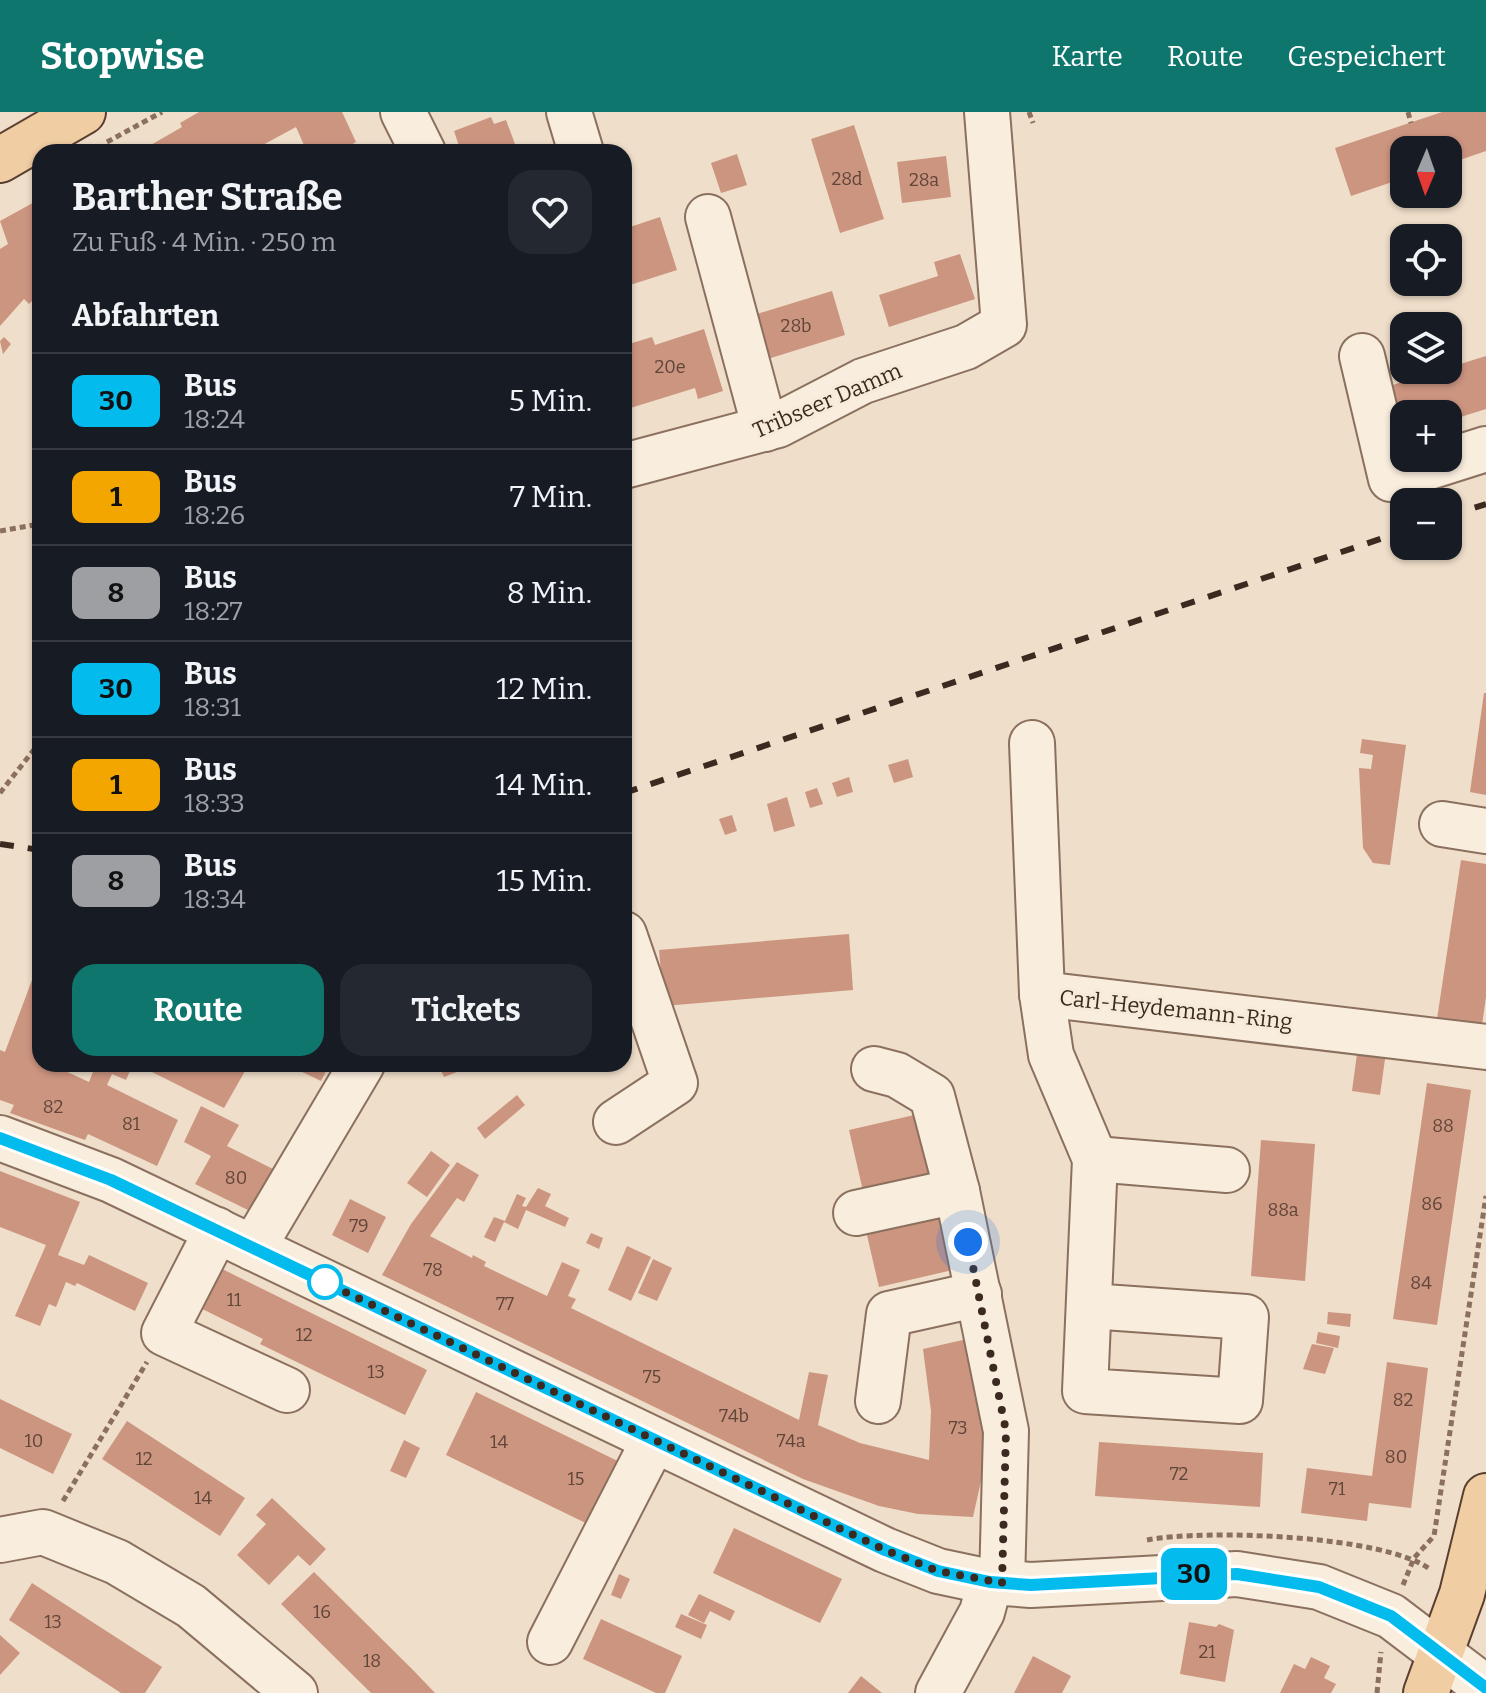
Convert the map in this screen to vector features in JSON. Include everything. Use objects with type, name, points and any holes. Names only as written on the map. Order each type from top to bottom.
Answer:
[{"type":"main road","points":[[47,144],[92,129]]},
{"type":"main road","points":[[0,160],[32,149]]},
{"type":"main road","points":[[1426,1693],[1462,1594],[1486,1496]]},
{"type":"street","points":[[569,112],[579,144]]},
{"type":"street","name":"Tribseer Damm","points":[[632,464],[765,429],[863,381],[966,347],[1004,325],[987,112]]},
{"type":"street","points":[[708,217],[765,429]]},
{"type":"street","points":[[1362,356],[1391,479],[1486,449]]},
{"type":"street","points":[[1032,743],[1042,994]]},
{"type":"street","points":[[1442,824],[1486,831]]},
{"type":"street","points":[[616,1122],[675,1083],[632,957]]},
{"type":"street","name":"Carl-Heydemann-Ring","points":[[1090,1306],[1095,1159],[1051,1055],[1042,994],[1486,1047]]},
{"type":"street","points":[[874,1069],[897,1075],[932,1096],[957,1191],[1006,1431],[996,1583],[938,1693]]},
{"type":"street","points":[[287,1390],[164,1333],[356,1072]]},
{"type":"street","points":[[0,1138],[111,1180],[885,1550],[938,1571],[996,1583],[1237,1574],[1319,1587],[1391,1616],[1486,1688]]},
{"type":"street","points":[[1095,1159],[1227,1170]]},
{"type":"street","points":[[856,1213],[957,1191]]},
{"type":"street","points":[[878,1401],[889,1314],[979,1294]]},
{"type":"street","points":[[550,1642],[654,1440]]},
{"type":"street","points":[[0,1505],[43,1532],[117,1562],[191,1606],[295,1693]]},
{"type":"street","points":[[0,1540],[43,1532]]},
{"type":"path","points":[[92,129],[162,112]]},
{"type":"path","points":[[1029,112],[1033,123]]},
{"type":"path","points":[[1408,112],[1411,123]]},
{"type":"path","points":[[0,531],[32,525]]},
{"type":"path","points":[[0,793],[32,752]]},
{"type":"path","points":[[1377,1693],[1380,1657],[1391,1616],[1414,1558],[1434,1536],[1486,1196]]},
{"type":"path","points":[[43,1532],[164,1333]]},
{"type":"path","points":[[1141,1541],[1208,1533],[1297,1538],[1414,1558]]},
{"type":"building","points":[[199,112],[342,112],[356,142],[303,144],[296,127],[265,144],[152,144],[182,127],[180,123]]},
{"type":"building","points":[[1442,112],[1486,112],[1486,151],[1462,159],[1462,136],[1390,136],[1390,183],[1351,196],[1335,148]]},
{"type":"building","points":[[491,117],[494,124],[506,120],[515,144],[458,144],[454,131]]},
{"type":"building","points":[[854,125],[884,219],[840,233],[811,139]]},
{"type":"building","points":[[737,154],[747,185],[721,193],[711,163]]},
{"type":"building","points":[[946,156],[951,197],[902,203],[897,162]]},
{"type":"building","points":[[32,203],[32,301],[29,304],[24,299],[0,326],[0,249],[8,244],[0,221]]},
{"type":"building","points":[[660,217],[677,270],[632,284],[632,226]]},
{"type":"building","points":[[960,254],[975,299],[889,327],[879,295],[938,276],[934,262]]},
{"type":"building","points":[[832,291],[845,335],[761,361],[747,317]]},
{"type":"building","points":[[704,329],[723,391],[698,399],[695,388],[632,408],[632,343],[652,337],[655,345]]},
{"type":"building","points":[[4,337],[11,344],[3,354],[0,341]]},
{"type":"building","points":[[1486,356],[1486,409],[1462,417],[1462,400],[1390,400],[1390,411],[1383,388],[1396,384],[1462,384],[1462,363]]},
{"type":"building","points":[[1486,693],[1486,795],[1470,792]]},
{"type":"building","points":[[1362,739],[1406,745],[1390,865],[1373,863],[1363,848],[1359,768],[1371,769],[1373,755],[1360,753]]},
{"type":"building","points":[[908,759],[913,777],[894,783],[888,765]]},
{"type":"building","points":[[849,777],[853,792],[837,797],[832,783]]},
{"type":"building","points":[[817,788],[823,804],[810,808],[805,792]]},
{"type":"building","points":[[787,797],[795,826],[774,832],[767,804]]},
{"type":"building","points":[[732,815],[737,831],[725,835],[719,819]]},
{"type":"building","points":[[1461,860],[1486,864],[1486,997],[1482,1025],[1437,1019]]},
{"type":"building","points":[[849,934],[853,990],[664,1006],[659,950]]},
{"type":"building","points":[[32,980],[32,1072],[67,1072],[89,1082],[93,1072],[130,1072],[126,1080],[112,1074],[107,1085],[178,1120],[157,1166],[88,1134],[85,1140],[10,1113],[14,1105],[0,1100],[0,1050],[5,1052]]},
{"type":"building","points":[[1357,1054],[1385,1059],[1380,1095],[1352,1091]]},
{"type":"building","points":[[152,1072],[244,1072],[224,1108]]},
{"type":"building","points":[[302,1072],[326,1072],[321,1081]]},
{"type":"building","points":[[1427,1083],[1471,1090],[1437,1325],[1393,1319]]},
{"type":"building","points":[[517,1095],[525,1105],[485,1139],[477,1128]]},
{"type":"building","points":[[201,1106],[239,1125],[227,1146],[277,1171],[256,1214],[195,1184],[211,1156],[184,1142]]},
{"type":"building","points":[[923,1113],[937,1175],[863,1191],[849,1130]]},
{"type":"building","points":[[1261,1140],[1315,1144],[1305,1281],[1251,1276]]},
{"type":"building","points":[[431,1151],[450,1165],[427,1197],[407,1183]]},
{"type":"building","points":[[457,1162],[479,1175],[464,1202],[457,1198],[430,1236],[472,1258],[473,1255],[486,1262],[484,1266],[547,1296],[562,1262],[580,1270],[568,1296],[576,1299],[571,1308],[799,1420],[809,1372],[828,1375],[818,1425],[860,1443],[929,1460],[931,1411],[923,1349],[976,1337],[986,1410],[983,1472],[973,1517],[918,1514],[879,1506],[803,1479],[382,1275],[411,1224]]},
{"type":"building","points":[[0,1171],[80,1202],[58,1255],[84,1265],[89,1255],[148,1283],[135,1311],[77,1283],[75,1286],[66,1282],[56,1307],[49,1304],[40,1326],[15,1316],[46,1245],[0,1227]]},
{"type":"building","points":[[538,1188],[551,1194],[545,1206],[569,1218],[565,1227],[526,1210],[518,1229],[504,1222],[495,1242],[484,1237],[494,1217],[505,1221],[517,1194],[526,1198],[522,1206],[526,1207]]},
{"type":"building","points":[[350,1199],[386,1217],[368,1253],[332,1235]]},
{"type":"building","points":[[944,1213],[957,1269],[879,1287],[866,1231]]},
{"type":"building","points":[[591,1233],[603,1238],[599,1249],[586,1243]]},
{"type":"building","points":[[627,1246],[651,1257],[631,1301],[608,1290]]},
{"type":"building","points":[[653,1259],[672,1268],[657,1301],[638,1293]]},
{"type":"building","points":[[206,1261],[427,1370],[405,1415],[260,1344],[263,1339],[186,1301]]},
{"type":"building","points":[[1328,1312],[1351,1314],[1350,1327],[1327,1324]]},
{"type":"building","points":[[1318,1332],[1340,1336],[1338,1348],[1316,1343]]},
{"type":"building","points":[[1312,1344],[1334,1348],[1325,1374],[1303,1369]]},
{"type":"building","points":[[1387,1362],[1428,1368],[1411,1508],[1369,1503],[1367,1521],[1301,1513],[1307,1468],[1372,1476]]},
{"type":"building","points":[[476,1392],[630,1467],[600,1530],[446,1455]]},
{"type":"building","points":[[0,1399],[72,1434],[53,1474],[0,1448]]},
{"type":"building","points":[[127,1421],[245,1498],[220,1536],[102,1459]]},
{"type":"building","points":[[404,1440],[420,1448],[406,1478],[390,1471]]},
{"type":"building","points":[[1099,1442],[1263,1453],[1260,1507],[1095,1496]]},
{"type":"building","points":[[272,1498],[326,1549],[310,1566],[298,1555],[269,1585],[237,1555],[266,1524],[256,1515]]},
{"type":"building","points":[[734,1528],[842,1579],[820,1623],[713,1573]]},
{"type":"building","points":[[314,1572],[435,1693],[371,1693],[281,1604]]},
{"type":"building","points":[[619,1574],[630,1579],[621,1599],[611,1595]]},
{"type":"building","points":[[32,1583],[162,1667],[145,1693],[121,1693],[9,1620]]},
{"type":"building","points":[[699,1594],[735,1611],[730,1621],[710,1611],[704,1623],[688,1615]]},
{"type":"building","points":[[681,1614],[707,1625],[701,1639],[675,1627]]},
{"type":"building","points":[[601,1619],[682,1656],[665,1693],[656,1693],[583,1659]]},
{"type":"building","points":[[1189,1622],[1216,1627],[1219,1624],[1234,1630],[1225,1682],[1180,1674]]},
{"type":"building","points":[[0,1635],[20,1653],[0,1675]]},
{"type":"building","points":[[1033,1656],[1071,1676],[1062,1693],[1014,1693]]},
{"type":"building","points":[[1311,1657],[1330,1666],[1324,1678],[1336,1684],[1331,1693],[1280,1693],[1294,1664],[1305,1669]]},
{"type":"building","points":[[861,1676],[882,1693],[848,1693]]},
{"type":"railway","points":[[1462,512],[1486,504]]},
{"type":"railway","points":[[632,790],[1390,536]]},
{"type":"railway","points":[[0,844],[32,849]]},
{"type":"bus line","name":"30","points":[[0,1138],[111,1180],[885,1550],[938,1571],[990,1582],[1031,1585],[1237,1574],[1319,1587],[1354,1598],[1391,1616],[1486,1688]]},
{"type":"route","points":[[325,1282],[316,1278],[885,1550],[938,1571],[1002,1583],[1006,1431],[968,1242]]}]
